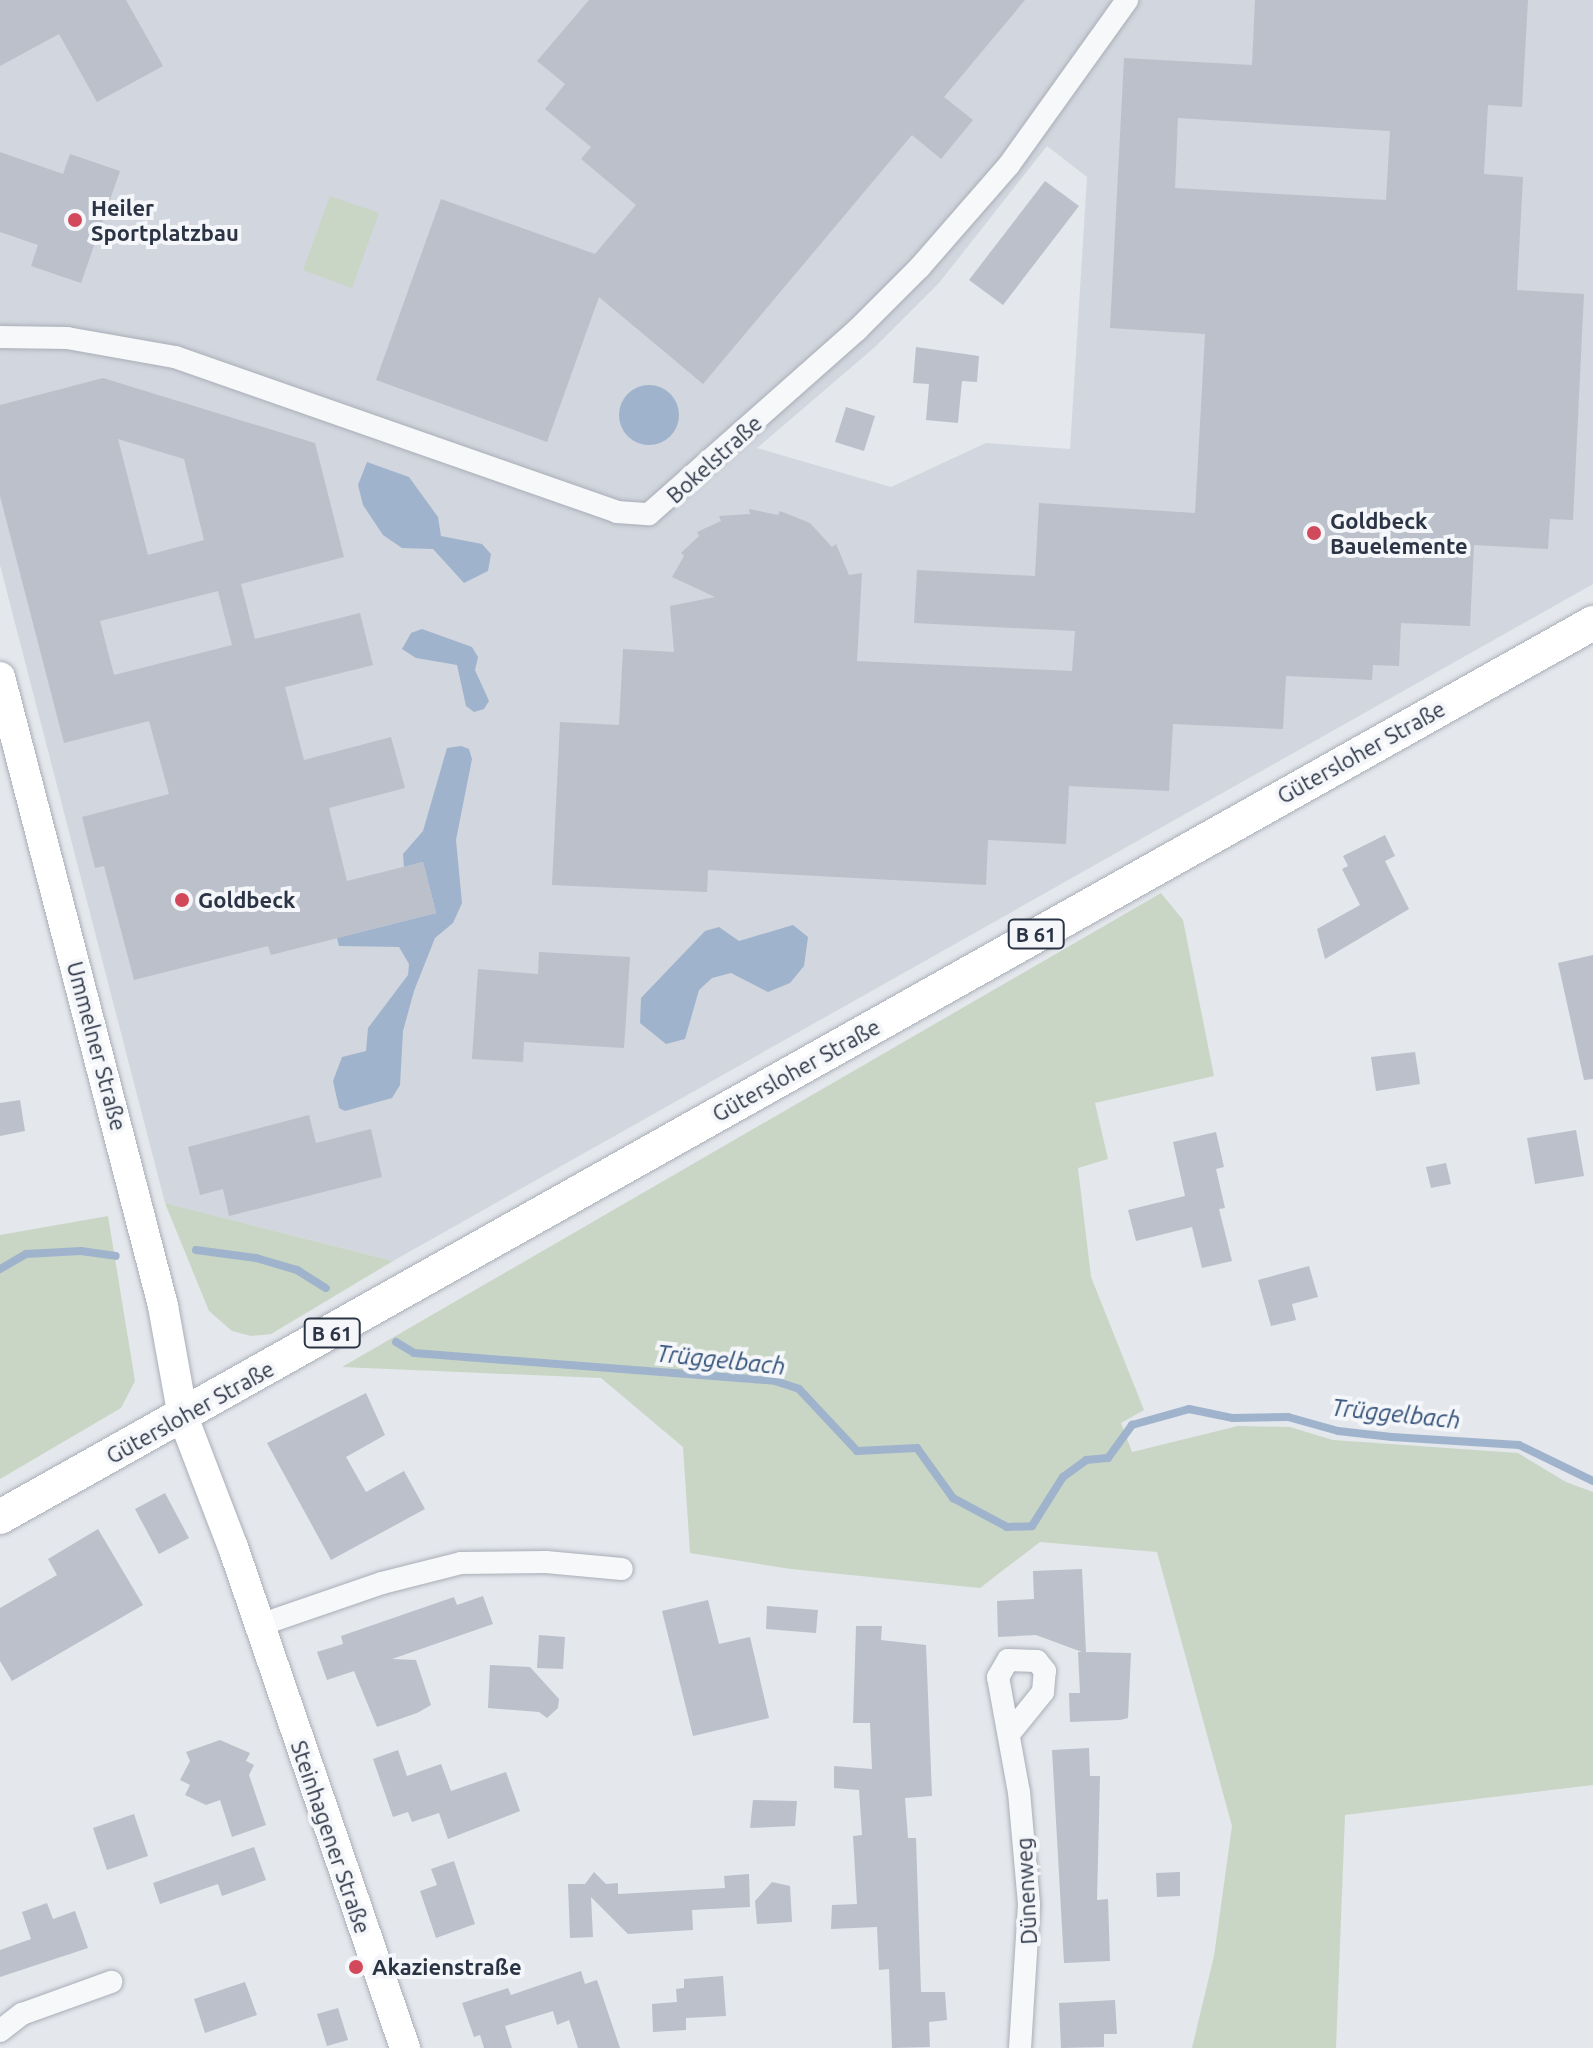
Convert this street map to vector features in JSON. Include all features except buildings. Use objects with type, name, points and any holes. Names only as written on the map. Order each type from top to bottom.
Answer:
[{"type":"main road","name":"Gütersloher Straße","points":[[0,1517],[1593,623]]},
{"type":"main road","name":"Ummelner Straße","points":[[0,677],[145,1234],[183,1417]]},
{"type":"main road","name":"Steinhagener Straße","points":[[183,1417],[260,1625],[405,2048]]},
{"type":"street","name":"Bokelstraße","points":[[0,337],[67,338],[175,357],[617,512],[649,514],[846,341],[920,267],[1009,165],[1127,0]]},
{"type":"street","points":[[260,1625],[382,1583],[461,1563],[546,1562],[622,1569]]},
{"type":"street","name":"Dünenweg","points":[[1009,1734],[1029,1905],[1020,2048]]},
{"type":"street","points":[[0,2031],[22,2014],[111,1982]]},
{"type":"shaded area","points":[[0,0],[1593,0],[1593,584],[393,1261],[165,1203],[0,565]],"holes":[[[1047,146],[1087,177],[1070,449],[986,443],[891,487],[757,448],[875,347],[939,283]]]},
{"type":"green space","points":[[330,196],[379,213],[352,288],[303,270]]},
{"type":"green space","points":[[1161,893],[1183,920],[1214,1076],[1095,1103],[1108,1159],[1078,1168],[1091,1277],[1144,1410],[1121,1423],[1132,1452],[1238,1426],[1290,1427],[1333,1440],[1518,1453],[1566,1482],[1593,1492],[1593,1785],[1345,1815],[1336,2048],[1192,2048],[1214,1956],[1232,1826],[1157,1552],[1040,1542],[980,1588],[791,1569],[690,1553],[683,1447],[601,1378],[342,1367]]},
{"type":"green space","points":[[165,1203],[393,1261],[271,1334],[251,1336],[232,1331],[209,1311]]},
{"type":"green space","points":[[108,1216],[135,1381],[121,1408],[0,1479],[0,1235]]},
{"type":"water","points":[[649,385],[661,387],[670,394],[677,403],[677,427],[670,436],[661,443],[649,445],[637,443],[628,436],[621,427],[619,415],[621,403],[628,394],[637,387]]},
{"type":"water","points":[[367,462],[409,477],[438,517],[441,536],[482,544],[491,554],[488,571],[464,583],[433,549],[402,548],[383,535],[363,505],[358,485]]},
{"type":"water","points":[[422,629],[472,647],[478,657],[475,670],[489,701],[484,709],[474,712],[466,706],[457,665],[416,658],[402,649],[411,633]]},
{"type":"water","points":[[461,746],[469,749],[472,759],[456,840],[462,903],[453,923],[435,938],[414,991],[403,1031],[400,1085],[392,1098],[345,1111],[339,1108],[333,1081],[342,1057],[366,1051],[368,1028],[408,975],[409,964],[399,947],[339,946],[337,938],[436,913],[423,862],[404,867],[403,854],[423,831],[447,748]]},
{"type":"water","points":[[793,925],[808,937],[804,966],[790,983],[768,992],[731,973],[712,978],[699,990],[685,1039],[666,1044],[640,1023],[641,998],[705,931],[719,927],[739,941]]},
{"type":"waterway","name":"Trüggelbach","points":[[196,1250],[256,1258],[297,1270],[326,1288]]},
{"type":"waterway","name":"Trüggelbach","points":[[0,1269],[26,1254],[81,1251],[116,1256]]},
{"type":"waterway","name":"Trüggelbach","points":[[396,1342],[414,1353],[775,1381],[799,1389],[857,1451],[917,1448],[953,1498],[1007,1527],[1032,1526],[1063,1477],[1086,1460],[1108,1458],[1132,1425],[1189,1409],[1233,1418],[1288,1417],[1338,1431],[1392,1437],[1519,1445],[1593,1481]]},
{"type":"place","name":"Heiler Sportplatzbau","points":[[75,220]]},
{"type":"place","name":"Goldbeck Bauelemente","points":[[1314,533]]},
{"type":"place","name":"Goldbeck","points":[[182,900]]},
{"type":"place","name":"Akazienstraße","points":[[356,1967]]}]
